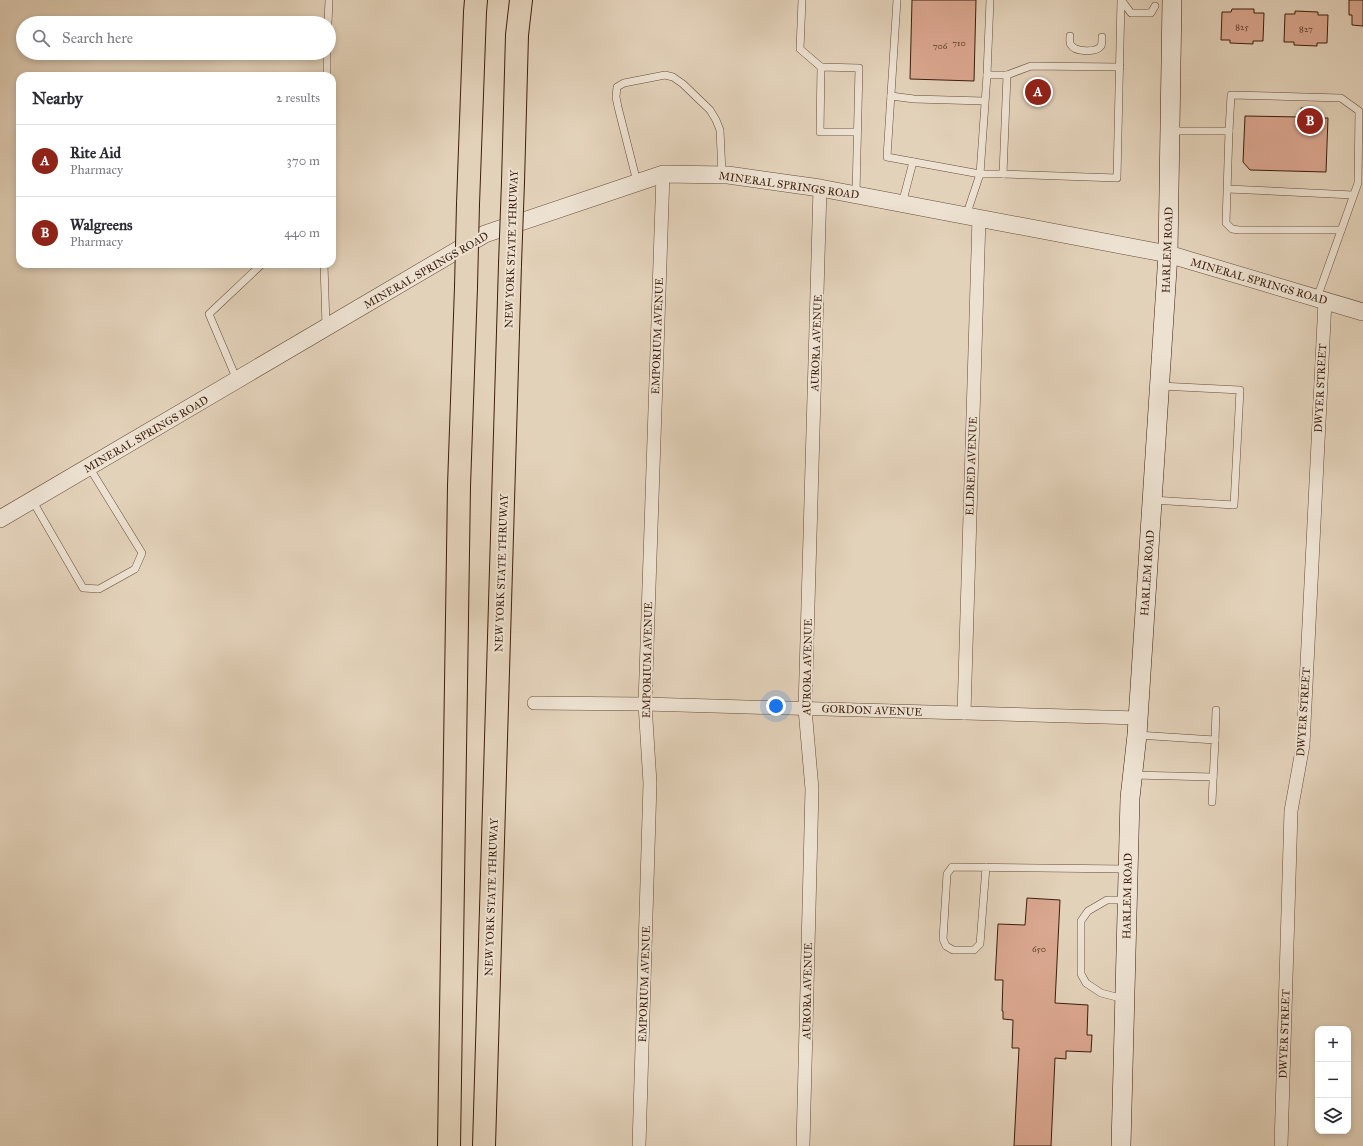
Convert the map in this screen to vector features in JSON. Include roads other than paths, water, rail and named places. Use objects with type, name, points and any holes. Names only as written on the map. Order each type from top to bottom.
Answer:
[{"type":"highway","points":[[449,1146],[460,486],[468,204],[476,0]]},
{"type":"highway","name":"NEW YORK STATE THRUWAY","points":[[484,1146],[517,35],[521,0]]},
{"type":"main road","name":"HARLEM ROAD","points":[[1121,1146],[1130,798],[1137,727],[1168,254],[1170,131],[1163,4]]},
{"type":"street","name":"MINERAL SPRINGS ROAD","points":[[0,519],[485,234],[663,174],[722,174],[820,188],[1168,254],[1363,312]]},
{"type":"street","name":"EMPORIUM AVENUE","points":[[639,1146],[650,783],[645,704],[663,174]]},
{"type":"street","name":"AURORA AVENUE","points":[[803,1146],[812,789],[805,709],[820,188]]},
{"type":"street","name":"ELDRED AVENUE","points":[[964,713],[972,217]]},
{"type":"street","name":"DWYER STREET","points":[[1281,1146],[1291,811],[1303,744],[1321,299]]},
{"type":"street","name":"GORDON AVENUE","points":[[534,703],[645,704],[964,713],[1137,727]]},
{"type":"lane","points":[[328,0],[328,16]]},
{"type":"lane","points":[[802,0],[800,48],[821,67],[858,68],[856,194]]},
{"type":"lane","points":[[897,0],[887,156],[980,174],[1117,178],[1122,0]]},
{"type":"lane","points":[[972,217],[980,174],[987,75],[990,0]]},
{"type":"lane","points":[[1122,0],[1131,13],[1151,13],[1163,4]]},
{"type":"lane","points":[[1070,36],[1070,43],[1077,50],[1094,50],[1099,48],[1102,45],[1102,37]]},
{"type":"lane","points":[[327,60],[327,72]]},
{"type":"lane","points":[[987,75],[1007,75],[1031,66],[1120,68]]},
{"type":"lane","points":[[821,67],[820,132],[857,132]]},
{"type":"lane","points":[[637,182],[618,108],[616,96],[617,87],[624,83],[666,75],[673,77],[682,84],[710,110],[720,130],[722,174]]},
{"type":"lane","points":[[1003,174],[1007,75]]},
{"type":"lane","points":[[1321,299],[1330,264],[1358,183],[1359,111],[1341,98],[1231,95],[1226,223],[1232,229],[1238,230],[1341,230]]},
{"type":"lane","points":[[891,96],[914,99],[984,101]]},
{"type":"lane","points":[[1170,131],[1230,131]]},
{"type":"lane","points":[[902,204],[913,162]]},
{"type":"lane","points":[[1228,189],[1353,195]]},
{"type":"lane","points":[[238,380],[209,314],[258,268]]},
{"type":"lane","points":[[324,268],[326,328]]},
{"type":"lane","points":[[1152,500],[1234,504],[1240,390],[1159,386]]},
{"type":"lane","points":[[32,500],[83,588],[99,590],[135,568],[142,553],[89,467]]},
{"type":"lane","points":[[1212,802],[1216,710]]},
{"type":"lane","points":[[1137,727],[1215,740]]},
{"type":"lane","points":[[1132,775],[1213,777]]},
{"type":"lane","points":[[986,867],[980,944],[974,950],[953,950],[946,946],[943,938],[947,874],[952,867],[986,867],[1128,869]]},
{"type":"lane","points":[[1125,1000],[1101,993],[1086,983],[1080,974],[1081,921],[1088,911],[1107,900],[1127,900]]},
{"type":"place","name":"Rite Aid","points":[[1038,92]]},
{"type":"place","name":"Walgreens","points":[[1310,121]]}]
